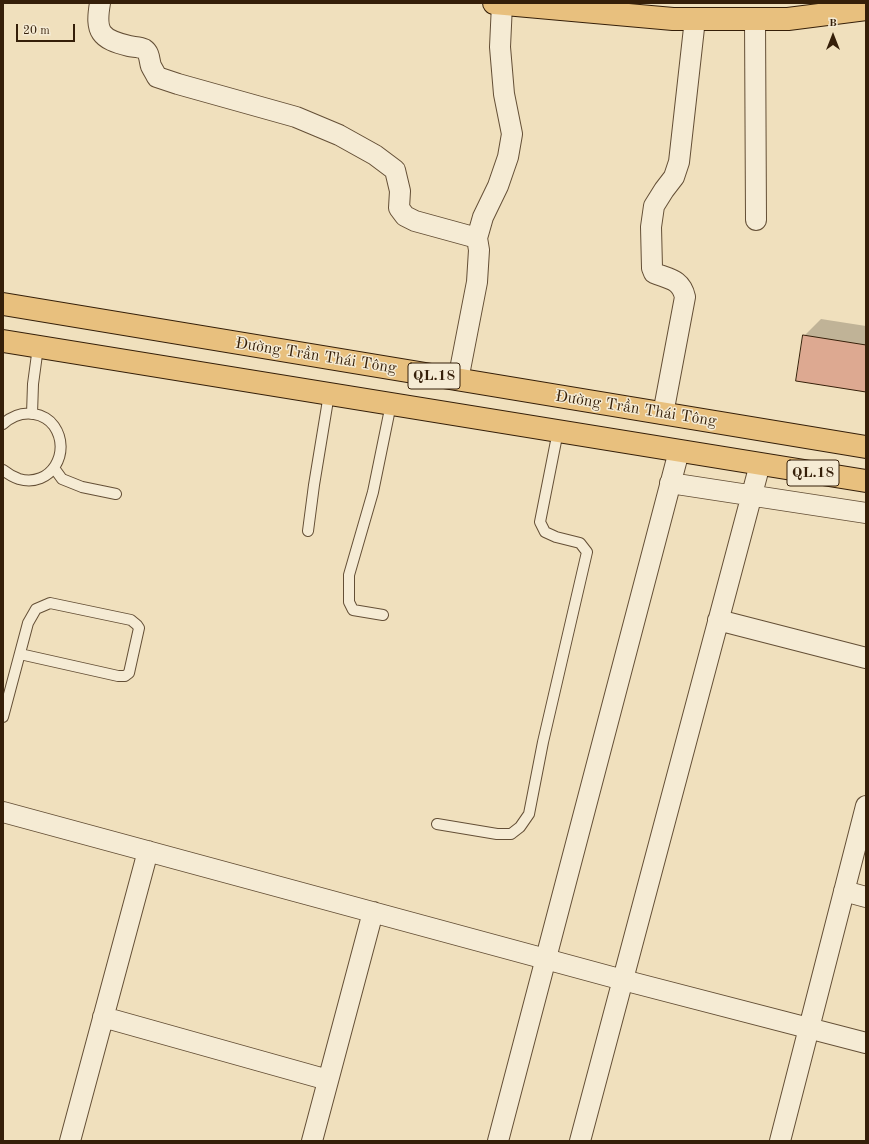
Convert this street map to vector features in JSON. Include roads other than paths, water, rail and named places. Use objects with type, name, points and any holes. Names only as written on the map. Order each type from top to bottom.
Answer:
[{"type":"main road","points":[[498,3],[673,19],[788,19],[866,9]]},
{"type":"main road","name":"Đường Trần Thái Tông","points":[[3,304],[866,447]]},
{"type":"main road","name":"QL.18","points":[[3,342],[866,481]]},
{"type":"main road","points":[[543,394],[549,430]]},
{"type":"street","points":[[100,3],[98,14],[99,29],[104,36],[124,45],[144,50],[149,55],[151,66],[157,77],[296,117],[339,135],[375,155],[395,170],[400,191],[399,208],[405,216],[415,221],[477,238]]},
{"type":"street","points":[[458,380],[477,282],[479,250],[477,238],[483,217],[498,186],[508,157],[512,134],[504,94],[498,3]]},
{"type":"street","points":[[663,414],[685,296],[683,288],[676,281],[654,272],[652,268],[651,227],[654,206],[674,177],[680,162],[695,19]]},
{"type":"street","points":[[755,19],[756,220]]},
{"type":"street","points":[[498,1141],[679,451]]},
{"type":"street","points":[[580,1141],[760,464]]},
{"type":"street","points":[[670,483],[866,513]]},
{"type":"street","points":[[718,620],[866,658]]},
{"type":"street","points":[[780,1141],[866,806]]},
{"type":"street","points":[[3,812],[623,980],[866,1043]]},
{"type":"street","points":[[70,1141],[148,851]]},
{"type":"street","points":[[844,891],[866,897]]},
{"type":"street","points":[[312,1141],[374,912]]},
{"type":"street","points":[[104,1018],[328,1080]]},
{"type":"lane","points":[[32,414],[33,384],[38,347]]},
{"type":"lane","points":[[308,531],[329,394]]},
{"type":"lane","points":[[383,615],[353,610],[349,602],[349,575],[373,492],[391,404]]},
{"type":"lane","points":[[3,424],[8,419],[17,415],[26,413],[32,414],[45,418],[52,424],[58,432],[61,440],[59,459],[54,468],[39,479],[19,479],[10,476],[3,470]]},
{"type":"lane","points":[[437,824],[497,834],[511,834],[520,827],[529,814],[543,742],[587,552],[580,543],[556,537],[545,532],[540,522],[549,430]]},
{"type":"lane","points":[[54,468],[62,479],[82,487],[116,494]]},
{"type":"lane","points":[[3,717],[28,623],[36,610],[50,603],[131,620],[139,628],[129,673],[125,676],[118,676],[20,654]]}]
